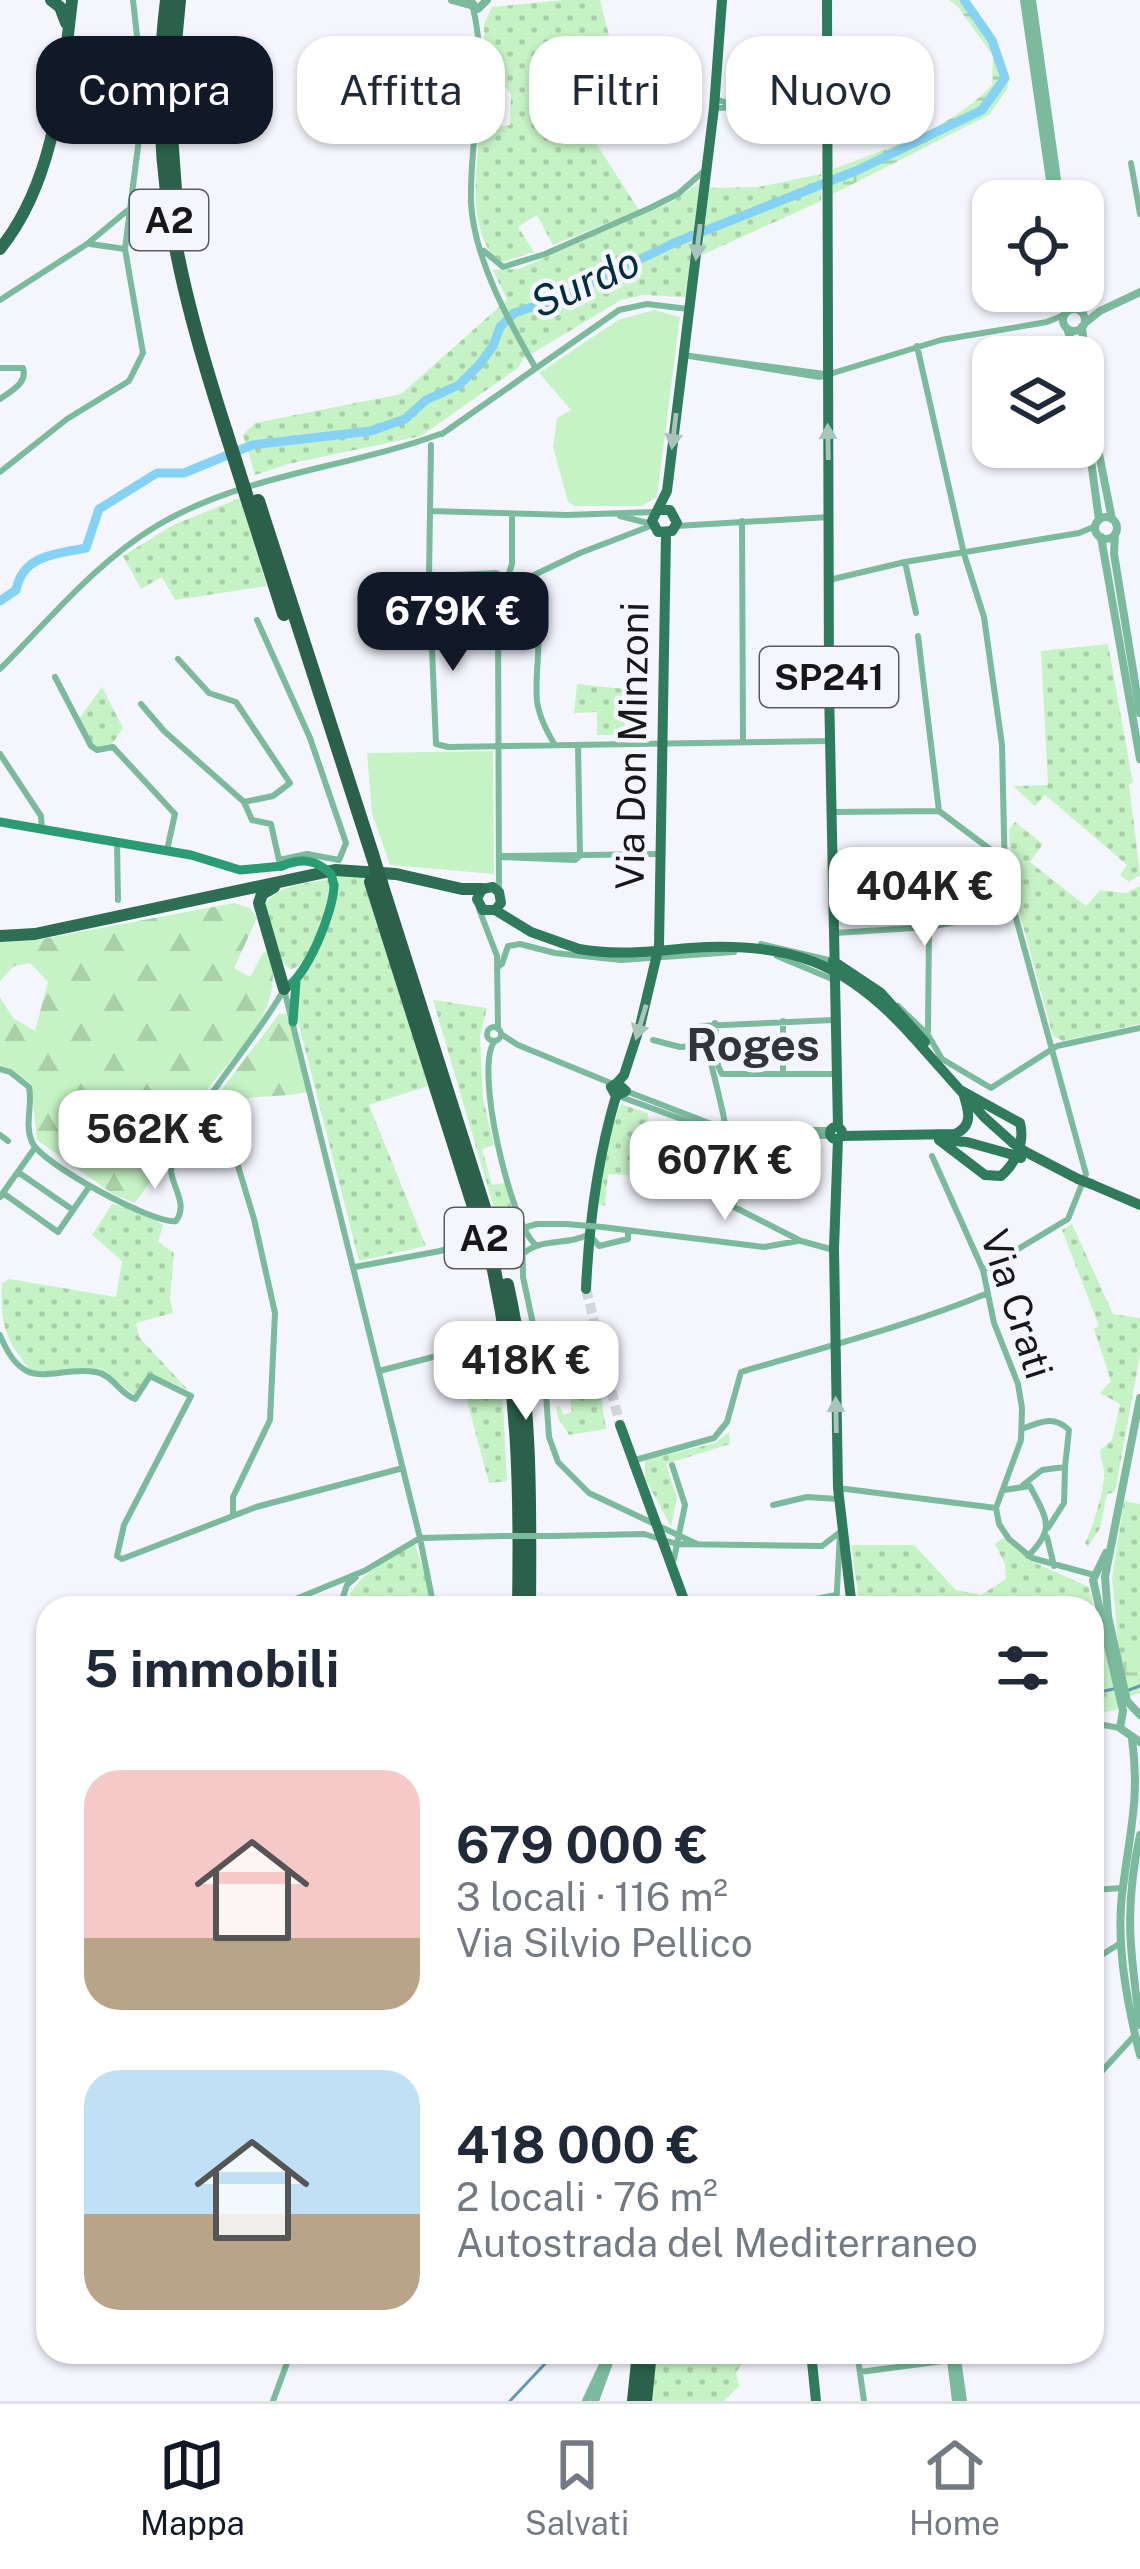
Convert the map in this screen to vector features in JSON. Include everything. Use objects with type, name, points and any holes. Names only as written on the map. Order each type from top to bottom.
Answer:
[{"type":"highway","points":[[51,0],[64,14],[65,36]]},
{"type":"highway","points":[[67,36],[72,0]]},
{"type":"highway","name":"A2","points":[[167,0],[159,108],[166,205],[178,274],[368,855],[488,1248],[507,1331],[519,1442],[519,1596]]},
{"type":"highway","name":"A2","points":[[181,0],[170,107],[172,164],[182,242],[230,431]]},
{"type":"highway","points":[[0,249],[29,205],[47,144]]},
{"type":"highway","points":[[3,935],[186,903],[335,870],[360,869],[489,900]]},
{"type":"highway","points":[[261,917],[262,894],[297,878]]},
{"type":"highway","name":"A2","points":[[376,883],[484,1201],[516,1328],[529,1440],[529,1596]]},
{"type":"highway","points":[[186,903],[243,899],[261,917],[289,978]]},
{"type":"highway","points":[[634,2401],[638,2364]]},
{"type":"highway","points":[[645,2401],[649,2364]]},
{"type":"main road","name":"SP241","points":[[827,0],[827,36]]},
{"type":"main road","points":[[655,518],[667,491],[705,188],[721,1]]},
{"type":"main road","name":"SP241","points":[[827,144],[829,741],[839,1133],[834,1154],[834,1250],[838,1493],[850,1596]]},
{"type":"main road","points":[[655,518],[666,508],[672,525]]},
{"type":"main road","points":[[655,518],[672,525]]},
{"type":"main road","name":"Via Don Minzoni","points":[[586,1289],[599,1152],[658,952],[672,525]]},
{"type":"main road","points":[[0,822],[166,850],[230,868],[300,860],[331,874],[333,904],[289,978],[293,1022]]},
{"type":"main road","points":[[489,900],[515,923],[580,949],[622,953],[742,946],[798,954],[862,987],[1017,1152]]},
{"type":"main road","points":[[832,961],[880,994],[925,1041],[934,1061]]},
{"type":"main road","points":[[839,1133],[955,1134],[969,1118],[962,1093]]},
{"type":"main road","points":[[939,1140],[993,1177],[1008,1170],[1021,1144],[1022,1128],[1015,1118],[962,1093]]},
{"type":"main road","points":[[924,1137],[1017,1152],[1083,1185],[1140,1204]]},
{"type":"main road","points":[[620,1425],[648,1512],[665,1537],[685,1596]]},
{"type":"main road","points":[[809,2364],[813,2401]]},
{"type":"street","points":[[0,472],[67,419],[129,381],[143,353],[125,249],[141,123],[142,81],[133,0]]},
{"type":"street","points":[[452,0],[478,5],[500,0]]},
{"type":"street","points":[[1028,0],[1054,180]]},
{"type":"street","points":[[478,5],[471,198],[479,245],[535,367]]},
{"type":"street","points":[[714,104],[726,105]]},
{"type":"street","points":[[1131,164],[1140,214]]},
{"type":"street","points":[[479,245],[497,265],[512,266],[664,201],[707,169]]},
{"type":"street","points":[[0,299],[87,244],[128,210]]},
{"type":"street","points":[[87,244],[125,249]]},
{"type":"street","points":[[1104,309],[1140,292]]},
{"type":"street","points":[[0,669],[70,596],[157,525],[258,484],[440,434],[619,310],[690,303]]},
{"type":"street","points":[[683,355],[827,375],[917,346],[1047,322],[1075,312]]},
{"type":"street","points":[[1080,312],[1087,382],[1117,527],[1114,554],[1140,712]]},
{"type":"street","points":[[1047,322],[1068,329],[1083,326],[1099,312]]},
{"type":"street","points":[[1065,314],[1070,336]]},
{"type":"street","points":[[917,346],[964,554],[984,617],[1002,745],[1004,860],[1013,911],[1086,1174],[1069,1219],[983,1270]]},
{"type":"street","points":[[0,368],[16,365],[25,374],[0,399]]},
{"type":"street","points":[[440,434],[431,446],[434,740],[448,747],[829,741]]},
{"type":"street","points":[[408,446],[431,446]]},
{"type":"street","points":[[1091,468],[1140,759]]},
{"type":"street","points":[[430,511],[655,518]]},
{"type":"street","points":[[512,514],[512,564],[509,584],[499,602],[500,856],[486,928],[497,968],[488,1094],[522,1227],[522,1256],[545,1379],[549,1437],[558,1462],[589,1493],[648,1512],[646,1525],[628,1537]]},
{"type":"street","points":[[672,525],[829,517]]},
{"type":"street","points":[[429,578],[509,584],[655,518]]},
{"type":"street","points":[[1099,530],[1112,519]]},
{"type":"street","points":[[742,521],[743,743]]},
{"type":"street","points":[[829,580],[904,562],[1079,533],[1115,534]]},
{"type":"street","points":[[904,562],[916,614]]},
{"type":"street","points":[[429,578],[496,573],[528,598],[538,620],[537,703],[555,745]]},
{"type":"street","points":[[485,580],[499,602]]},
{"type":"street","points":[[141,704],[164,731],[244,802],[252,820],[271,824],[278,865],[307,854],[334,861],[343,856],[346,843],[310,738],[257,620]]},
{"type":"street","points":[[918,636],[939,811]]},
{"type":"street","points":[[178,659],[209,693],[236,702],[290,783],[273,796],[244,802]]},
{"type":"street","points":[[55,676],[91,746],[97,750],[113,747],[175,814],[166,850]]},
{"type":"street","points":[[578,745],[580,856]]},
{"type":"street","points":[[0,754],[41,816],[42,829]]},
{"type":"street","points":[[831,812],[939,811],[1004,860]]},
{"type":"street","points":[[117,842],[118,900]]},
{"type":"street","points":[[500,856],[506,860],[575,860],[580,856],[661,854]]},
{"type":"street","points":[[832,933],[929,927],[1013,911]]},
{"type":"street","points":[[928,1035],[929,927]]},
{"type":"street","points":[[497,968],[508,946],[515,943],[606,958],[744,943],[799,950],[832,961]]},
{"type":"street","points":[[658,952],[763,953],[832,979]]},
{"type":"street","points":[[0,1069],[29,1087],[29,1132],[34,1149],[89,1186],[166,1223],[176,1221],[181,1205],[172,1160],[289,978]]},
{"type":"street","points":[[274,1006],[289,978]]},
{"type":"street","points":[[274,1006],[289,978]]},
{"type":"street","points":[[289,978],[293,1022],[432,1596]]},
{"type":"street","points":[[880,994],[928,1035],[942,1059],[991,1088],[1051,1049],[1140,1028]]},
{"type":"street","points":[[833,1020],[701,1026],[736,1175],[734,1207],[801,1240],[834,1250]]},
{"type":"street","points":[[783,1021],[783,1074]]},
{"type":"street","points":[[715,1022],[722,1074],[834,1074]]},
{"type":"street","points":[[495,1035],[712,1130],[839,1133]]},
{"type":"street","points":[[653,1040],[680,1047],[706,1045]]},
{"type":"street","points":[[615,1089],[728,1133]]},
{"type":"street","points":[[215,1090],[254,1219],[275,1313],[270,1420],[232,1497],[233,1516]]},
{"type":"street","points":[[710,1151],[712,1130]]},
{"type":"street","points":[[34,1149],[2,1195],[58,1232],[89,1186]]},
{"type":"street","name":"Via Crati","points":[[932,1156],[983,1270],[994,1323],[1018,1384],[1019,1450],[995,1508]]},
{"type":"street","points":[[18,1172],[73,1210]]},
{"type":"street","points":[[354,1267],[440,1251],[537,1225],[602,1227],[627,1235],[764,1247],[801,1240]]},
{"type":"street","points":[[522,1227],[536,1245]]},
{"type":"street","points":[[522,1256],[536,1245],[572,1242],[589,1234],[599,1246],[627,1235]]},
{"type":"street","points":[[635,1460],[714,1438],[727,1422],[741,1372],[903,1325],[988,1293]]},
{"type":"street","points":[[0,1335],[16,1362],[34,1374],[94,1372],[106,1375],[135,1399],[150,1376],[191,1396],[124,1525],[117,1544],[117,1556],[122,1559],[233,1516],[403,1468]]},
{"type":"street","points":[[380,1371],[456,1351]]},
{"type":"street","points":[[1101,1596],[1098,1579],[1112,1541],[1140,1398]]},
{"type":"street","points":[[1022,1429],[1045,1420],[1066,1426],[1064,1503],[1028,1556]]},
{"type":"street","points":[[672,1465],[685,1502],[678,1526],[681,1535]]},
{"type":"street","points":[[1004,1490],[1023,1485],[1042,1470],[1066,1467]]},
{"type":"street","points":[[1023,1485],[1033,1490],[1054,1567]]},
{"type":"street","points":[[773,1505],[838,1493],[995,1508],[1003,1531],[1028,1556],[1098,1579]]},
{"type":"street","points":[[822,1546],[840,1532]]},
{"type":"street","points":[[827,1596],[836,1594],[840,1532]]},
{"type":"street","points":[[303,1596],[364,1571],[420,1538],[644,1534],[698,1544],[822,1546],[837,1557]]},
{"type":"street","points":[[665,1537],[681,1535],[698,1544]]},
{"type":"street","points":[[343,1596],[347,1585],[364,1571]]},
{"type":"street","points":[[1104,1612],[1122,1712],[1136,1740],[1140,1788],[1122,1888],[1122,1942],[1138,2030]]},
{"type":"street","points":[[1104,1722],[1122,1712],[1137,1713]]},
{"type":"street","points":[[1140,1835],[1129,1886],[1127,1928],[1140,2055]]},
{"type":"street","points":[[1104,1889],[1122,1888]]},
{"type":"street","points":[[1127,1928],[1140,1927]]},
{"type":"street","points":[[1104,1953],[1122,1942]]},
{"type":"street","points":[[1104,2068],[1138,2030]]},
{"type":"street","points":[[273,2401],[287,2364]]},
{"type":"street","points":[[586,2401],[605,2364]]},
{"type":"street","points":[[595,2401],[607,2364]]},
{"type":"street","points":[[859,2364],[864,2401]]},
{"type":"street","points":[[860,2372],[916,2364]]},
{"type":"street","points":[[954,2364],[960,2401]]},
{"type":"green space","points":[[600,0],[609,36],[529,36],[529,144],[597,144],[639,210],[553,245],[537,215],[518,227],[534,252],[499,263],[482,235],[476,200],[479,144],[505,144],[505,126],[510,125],[505,36],[484,36],[492,7]]},
{"type":"green space","points":[[949,0],[968,0],[983,22],[999,51],[1008,88],[989,115],[934,143],[934,127],[992,85],[993,56]]},
{"type":"green space","points":[[932,144],[833,194],[833,169],[897,145]]},
{"type":"green space","points":[[821,174],[821,201],[702,255],[709,188],[758,187]]},
{"type":"green space","points":[[703,180],[686,297],[643,295],[621,300],[523,359],[518,368],[421,436],[255,475],[243,435],[255,423],[401,394],[507,300],[493,270],[519,269],[673,201]]},
{"type":"green space","points":[[654,310],[680,317],[657,497],[642,506],[575,506],[568,502],[553,447],[557,418],[571,410],[539,373],[618,320]]},
{"type":"green space","points":[[240,498],[267,586],[175,600],[162,577],[141,589],[123,556],[173,525]]},
{"type":"green space","points":[[1108,644],[1133,783],[1129,784],[1140,875],[1129,882],[1120,875],[1127,865],[1045,795],[1035,806],[1013,786],[1048,785],[1041,651]]},
{"type":"green space","points":[[577,684],[625,689],[625,735],[597,735],[597,712],[574,713]]},
{"type":"green space","points":[[102,687],[123,728],[112,744],[96,749],[79,719]]},
{"type":"green space","points":[[493,751],[494,874],[390,865],[372,813],[367,753]]},
{"type":"green space","points":[[1015,822],[1043,844],[1030,862],[1086,906],[1100,890],[1126,893],[1140,886],[1140,1024],[1063,1041],[1053,1036],[1013,889],[1009,829]]},
{"type":"green space","points":[[362,874],[428,1086],[369,1105],[426,1246],[359,1261],[297,1018],[298,987],[336,904],[338,876]]},
{"type":"green space","points":[[330,879],[332,900],[304,962],[291,970],[282,962],[264,907],[284,889]]},
{"type":"green space","points":[[234,903],[250,908],[257,918],[234,968],[250,977],[263,953],[270,950],[271,994],[254,1030],[201,1098],[135,1203],[113,1194],[37,1140],[31,1083],[0,1065],[0,997],[13,1018],[35,1031],[48,982],[30,963],[14,966],[0,981],[0,942],[37,940]]},
{"type":"green space","points":[[433,1000],[487,1008],[480,1036],[483,1099],[494,1145],[482,1149],[492,1185],[505,1183],[515,1220],[499,1225]]},
{"type":"green space","points":[[279,1014],[288,1014],[308,1092],[227,1103],[222,1089]]},
{"type":"green space","points":[[621,1104],[648,1113],[644,1176],[608,1174],[605,1206],[597,1204],[602,1154]]},
{"type":"green space","points":[[112,1204],[145,1213],[163,1225],[158,1242],[174,1253],[173,1313],[136,1323],[139,1337],[188,1390],[149,1373],[134,1395],[95,1371],[31,1371],[6,1331],[2,1283],[10,1279],[116,1297],[122,1261],[92,1235]]},
{"type":"green space","points":[[1072,1224],[1113,1314],[1140,1318],[1140,1355],[1115,1492],[1107,1494],[1100,1528],[1088,1547],[1085,1543],[1104,1478],[1100,1450],[1112,1440],[1120,1404],[1100,1393],[1111,1381],[1094,1329],[1099,1326],[1062,1230]]},
{"type":"green space","points":[[501,1368],[507,1481],[489,1483],[463,1386]]},
{"type":"green space","points":[[600,1392],[606,1429],[569,1435],[556,1407],[560,1406],[563,1415],[572,1412],[570,1400]]},
{"type":"green space","points":[[729,1432],[730,1444],[666,1464],[677,1498],[671,1527],[645,1478],[645,1460],[715,1443]]},
{"type":"green space","points":[[1124,1501],[1140,1504],[1140,1657],[1104,1664],[1104,1644],[1118,1641],[1112,1578]]},
{"type":"green space","points":[[1004,1538],[1031,1561],[1089,1587],[1091,1596],[858,1596],[851,1545],[914,1545],[956,1590],[981,1595],[1006,1579],[995,1544]]},
{"type":"green space","points":[[415,1544],[428,1596],[349,1596],[382,1563]]},
{"type":"green space","points":[[1140,1657],[1140,1693],[1118,1701],[1117,1710],[1104,1712],[1104,1664]]},
{"type":"green space","points":[[651,2364],[742,2364],[736,2372],[739,2386],[724,2401],[647,2401]]},
{"type":"waterway","name":"Surdo","points":[[0,601],[16,590],[33,563],[86,548],[99,509],[157,473],[184,473],[252,445],[371,431],[405,419],[426,400],[459,385],[479,365],[500,327],[514,313],[858,170],[982,110],[1005,78],[992,40],[964,0]]},
{"type":"waterway","points":[[1129,1690],[1140,1686]]},
{"type":"waterway","points":[[1104,1691],[1113,1689]]},
{"type":"waterway","points":[[510,2401],[545,2364]]},
{"type":"tunnel","points":[[586,1289],[620,1425]]},
{"type":"district","name":"Roges","points":[[753,1045]]}]
